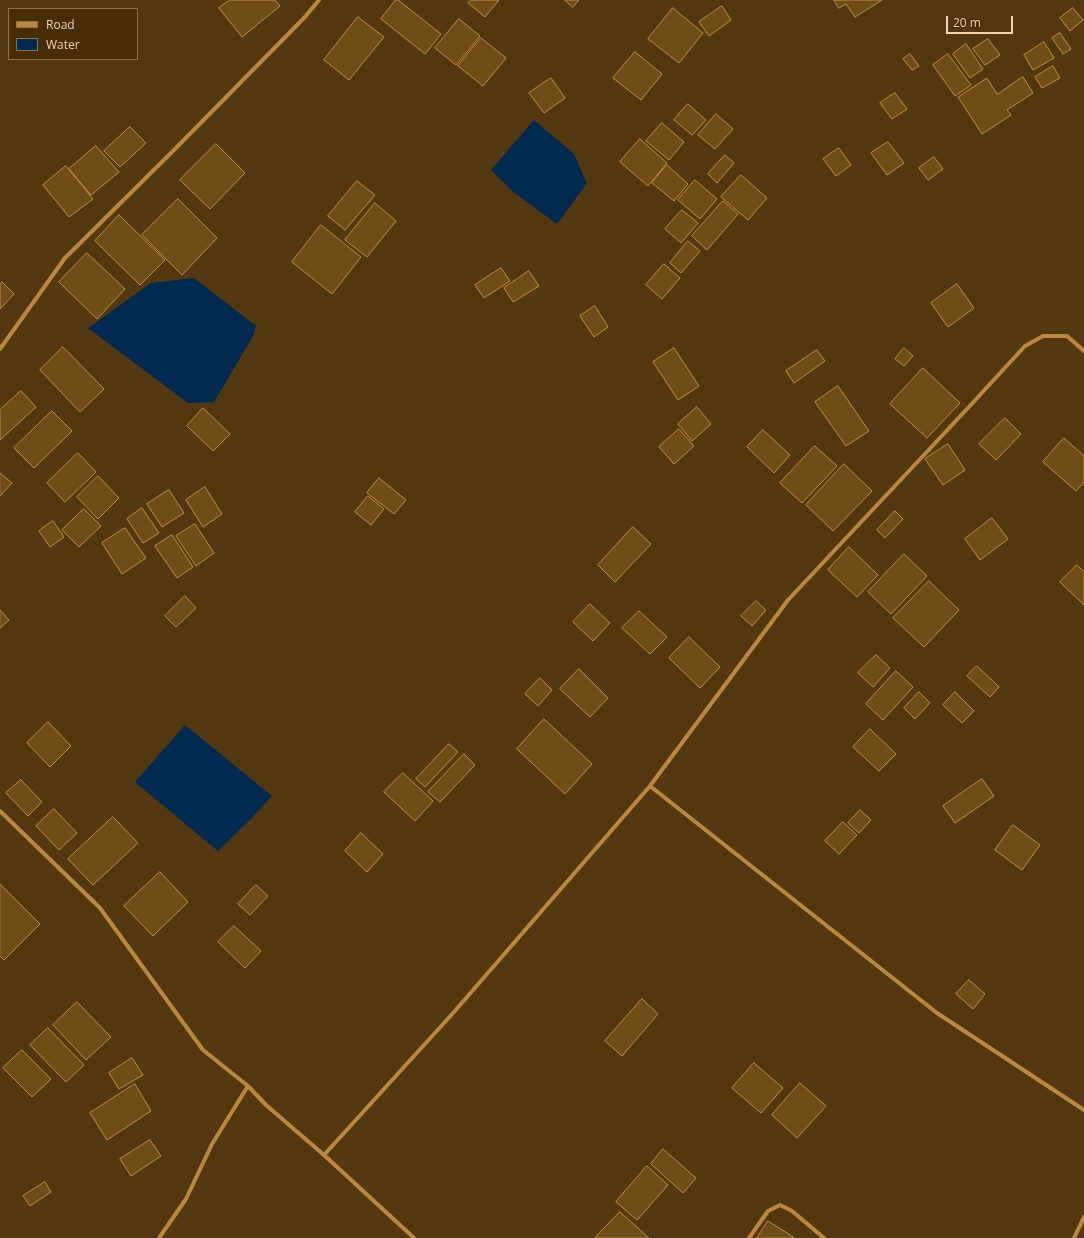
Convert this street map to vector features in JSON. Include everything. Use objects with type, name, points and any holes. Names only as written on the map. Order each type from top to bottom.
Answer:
[{"type":"street","points":[[0,349],[65,258],[304,18],[319,0]]},
{"type":"street","points":[[324,1155],[454,1012],[650,786],[788,600],[1025,346],[1043,336],[1067,336],[1084,351]]},
{"type":"street","points":[[650,786],[937,1013],[1084,1110]]},
{"type":"street","points":[[0,811],[100,908],[203,1050],[248,1086],[266,1105],[324,1155],[414,1238]]},
{"type":"street","points":[[159,1238],[186,1199],[212,1144],[248,1086]]},
{"type":"street","points":[[749,1238],[768,1210],[780,1205],[792,1211],[824,1238]]},
{"type":"street","points":[[1074,1238],[1084,1217]]},
{"type":"water","points":[[534,120],[574,154],[587,183],[557,224],[512,191],[491,170]]},
{"type":"water","points":[[194,278],[256,326],[253,336],[214,402],[188,403],[88,328],[151,283]]},
{"type":"water","points":[[185,725],[272,796],[218,851],[135,782]]},
{"type":"building","points":[[230,0],[275,0],[280,6],[242,37],[219,8]]},
{"type":"building","points":[[396,0],[398,0],[441,34],[425,54],[381,19]]},
{"type":"building","points":[[471,0],[499,0],[485,17],[468,3]]},
{"type":"building","points":[[565,0],[579,0],[573,7]]},
{"type":"building","points":[[834,0],[882,0],[855,17],[846,4],[839,8]]},
{"type":"building","points":[[722,6],[731,20],[709,36],[699,22]]},
{"type":"building","points":[[673,8],[703,33],[679,63],[648,39]]},
{"type":"building","points":[[1073,8],[1083,20],[1070,31],[1060,18]]},
{"type":"building","points":[[358,17],[384,37],[349,80],[324,60]]},
{"type":"building","points":[[459,19],[480,36],[456,65],[435,48]]},
{"type":"building","points":[[1060,33],[1071,49],[1063,54],[1052,38]]},
{"type":"building","points":[[481,38],[506,58],[483,86],[458,66]]},
{"type":"building","points":[[988,39],[1000,55],[985,65],[973,49]]},
{"type":"building","points":[[1044,42],[1054,58],[1033,70],[1024,55]]},
{"type":"building","points":[[966,44],[983,69],[970,78],[953,54]]},
{"type":"building","points":[[635,52],[662,74],[641,100],[613,78]]},
{"type":"building","points":[[910,54],[919,66],[912,70],[903,59]]},
{"type":"building","points":[[948,54],[971,85],[955,96],[933,65]]},
{"type":"building","points":[[1053,66],[1060,78],[1042,88],[1035,77]]},
{"type":"building","points":[[1023,77],[1033,93],[1007,110],[1011,115],[982,134],[958,97],[987,78],[997,94]]},
{"type":"building","points":[[551,78],[565,98],[544,113],[529,93]]},
{"type":"building","points":[[895,93],[907,109],[892,119],[880,103]]},
{"type":"building","points":[[688,104],[706,120],[692,135],[674,120]]},
{"type":"building","points":[[716,114],[733,129],[715,149],[698,135]]},
{"type":"building","points":[[662,123],[684,142],[669,160],[646,141]]},
{"type":"building","points":[[130,127],[146,143],[120,167],[104,151]]},
{"type":"building","points":[[640,139],[667,163],[648,186],[620,162]]},
{"type":"building","points":[[888,142],[904,163],[887,175],[871,153]]},
{"type":"building","points":[[216,144],[245,173],[210,209],[180,180]]},
{"type":"building","points":[[96,146],[119,172],[91,195],[69,169]]},
{"type":"building","points":[[839,148],[851,165],[836,176],[823,159]]},
{"type":"building","points":[[725,155],[734,163],[717,183],[708,174]]},
{"type":"building","points":[[934,157],[943,169],[928,180],[919,168]]},
{"type":"building","points":[[667,165],[688,184],[674,201],[652,183]]},
{"type":"building","points":[[66,166],[93,199],[69,217],[43,185]]},
{"type":"building","points":[[741,175],[767,198],[748,220],[721,197]]},
{"type":"building","points":[[695,180],[717,199],[700,219],[678,200]]},
{"type":"building","points":[[357,181],[375,195],[345,230],[328,216]]},
{"type":"building","points":[[178,199],[217,238],[182,275],[142,235]]},
{"type":"building","points":[[723,201],[738,214],[707,250],[692,236]]},
{"type":"building","points":[[375,203],[396,221],[367,257],[345,240]]},
{"type":"building","points":[[682,210],[698,223],[681,243],[665,229]]},
{"type":"building","points":[[119,215],[165,260],[140,285],[95,241]]},
{"type":"building","points":[[321,225],[361,257],[332,294],[292,262]]},
{"type":"building","points":[[688,241],[700,251],[681,273],[670,263]]},
{"type":"building","points":[[87,253],[125,289],[97,319],[59,282]]},
{"type":"building","points":[[664,264],[680,278],[662,299],[646,285]]},
{"type":"building","points":[[501,268],[510,281],[484,298],[475,285]]},
{"type":"building","points":[[529,271],[539,286],[513,302],[504,288]]},
{"type":"building","points":[[2,282],[14,294],[0,309],[0,285]]},
{"type":"building","points":[[957,284],[974,308],[948,327],[931,303]]},
{"type":"building","points":[[595,306],[608,327],[594,337],[580,316]]},
{"type":"building","points":[[63,347],[104,389],[80,412],[40,370]]},
{"type":"building","points":[[674,348],[699,386],[678,400],[653,362]]},
{"type":"building","points":[[904,348],[913,356],[904,366],[895,359]]},
{"type":"building","points":[[817,350],[825,361],[794,383],[786,371]]},
{"type":"building","points":[[923,368],[960,403],[927,438],[890,404]]},
{"type":"building","points":[[838,386],[869,431],[846,446],[815,402]]},
{"type":"building","points":[[21,391],[36,407],[0,440],[0,410]]},
{"type":"building","points":[[697,407],[711,424],[692,441],[678,424]]},
{"type":"building","points":[[203,408],[230,434],[213,451],[187,426]]},
{"type":"building","points":[[52,411],[72,431],[34,468],[14,448]]},
{"type":"building","points":[[1005,418],[1021,434],[996,460],[979,444]]},
{"type":"building","points":[[679,429],[694,446],[674,464],[659,447]]},
{"type":"building","points":[[763,430],[790,455],[774,473],[747,447]]},
{"type":"building","points":[[1064,438],[1084,456],[1084,482],[1076,491],[1043,462]]},
{"type":"building","points":[[948,444],[965,470],[943,485],[925,459]]},
{"type":"building","points":[[815,446],[837,466],[802,503],[780,483]]},
{"type":"building","points":[[78,453],[96,472],[65,502],[47,483]]},
{"type":"building","points":[[844,464],[872,491],[833,531],[806,505]]},
{"type":"building","points":[[0,473],[12,483],[0,496]]},
{"type":"building","points":[[98,476],[119,498],[98,519],[77,497]]},
{"type":"building","points":[[379,478],[406,500],[394,514],[367,493]]},
{"type":"building","points":[[205,487],[222,514],[203,527],[186,500]]},
{"type":"building","points":[[169,490],[184,513],[162,527],[147,504]]},
{"type":"building","points":[[368,496],[384,509],[371,525],[355,512]]},
{"type":"building","points":[[142,508],[159,533],[143,543],[127,519]]},
{"type":"building","points":[[84,509],[101,526],[79,547],[62,530]]},
{"type":"building","points":[[895,511],[903,519],[885,538],[877,530]]},
{"type":"building","points":[[992,518],[1008,539],[980,560],[965,539]]},
{"type":"building","points":[[53,521],[64,537],[50,547],[39,531]]},
{"type":"building","points":[[195,524],[214,553],[196,566],[176,536]]},
{"type":"building","points":[[633,527],[651,544],[615,582],[598,565]]},
{"type":"building","points":[[125,528],[146,558],[122,574],[102,543]]},
{"type":"building","points":[[172,535],[193,567],[177,578],[155,546]]},
{"type":"building","points":[[849,547],[878,575],[857,597],[828,570]]},
{"type":"building","points":[[904,554],[927,576],[891,614],[868,592]]},
{"type":"building","points":[[1077,565],[1084,572],[1084,605],[1060,582]]},
{"type":"building","points":[[929,581],[959,610],[924,647],[893,618]]},
{"type":"building","points":[[185,596],[196,608],[176,627],[165,616]]},
{"type":"building","points":[[756,601],[766,610],[752,626],[741,616]]},
{"type":"building","points":[[590,604],[610,623],[593,641],[573,622]]},
{"type":"building","points":[[0,610],[9,620],[0,628]]},
{"type":"building","points":[[639,611],[667,637],[650,654],[622,628]]},
{"type":"building","points":[[689,637],[720,667],[700,688],[669,658]]},
{"type":"building","points":[[876,655],[890,668],[873,687],[858,673]]},
{"type":"building","points":[[977,666],[999,687],[990,697],[967,676]]},
{"type":"building","points":[[579,669],[608,698],[590,717],[560,689]]},
{"type":"building","points":[[896,671],[913,687],[883,720],[866,704]]},
{"type":"building","points":[[540,678],[552,690],[538,706],[525,694]]},
{"type":"building","points":[[919,692],[930,703],[915,719],[904,708]]},
{"type":"building","points":[[955,692],[974,711],[962,723],[943,705]]},
{"type":"building","points":[[544,719],[592,764],[565,794],[517,749]]},
{"type":"building","points":[[48,722],[71,746],[50,767],[27,743]]},
{"type":"building","points":[[870,729],[896,754],[879,771],[853,747]]},
{"type":"building","points":[[449,744],[458,752],[425,787],[416,779]]},
{"type":"building","points":[[464,754],[475,765],[440,802],[428,792]]},
{"type":"building","points":[[403,773],[433,801],[415,821],[384,792]]},
{"type":"building","points":[[982,779],[994,796],[955,823],[943,806]]},
{"type":"building","points":[[21,780],[42,802],[28,816],[6,793]]},
{"type":"building","points":[[54,809],[77,833],[59,850],[36,826]]},
{"type":"building","points":[[860,810],[871,820],[859,833],[848,823]]},
{"type":"building","points":[[113,817],[138,843],[93,885],[68,859]]},
{"type":"building","points":[[843,822],[857,835],[839,854],[825,841]]},
{"type":"building","points":[[1013,825],[1040,845],[1022,870],[995,850]]},
{"type":"building","points":[[361,833],[383,854],[367,872],[345,851]]},
{"type":"building","points":[[160,872],[188,902],[153,936],[124,906]]},
{"type":"building","points":[[0,884],[40,924],[4,960],[0,956]]},
{"type":"building","points":[[256,885],[268,896],[250,915],[238,904]]},
{"type":"building","points":[[234,926],[261,951],[245,968],[218,942]]},
{"type":"building","points":[[969,980],[985,994],[973,1009],[956,994]]},
{"type":"building","points":[[642,999],[658,1014],[622,1056],[605,1041]]},
{"type":"building","points":[[77,1002],[111,1037],[86,1060],[53,1025]]},
{"type":"building","points":[[48,1028],[84,1065],[66,1082],[30,1045]]},
{"type":"building","points":[[22,1050],[51,1079],[32,1097],[3,1068]]},
{"type":"building","points":[[132,1058],[143,1075],[119,1089],[109,1073]]},
{"type":"building","points":[[754,1063],[783,1088],[761,1113],[732,1088]]},
{"type":"building","points":[[800,1083],[826,1106],[797,1138],[772,1115]]},
{"type":"building","points":[[135,1084],[151,1111],[107,1140],[90,1113]]},
{"type":"building","points":[[150,1140],[161,1156],[131,1176],[120,1159]]},
{"type":"building","points":[[663,1149],[696,1178],[683,1193],[651,1164]]},
{"type":"building","points":[[647,1166],[668,1185],[637,1220],[616,1202]]},
{"type":"building","points":[[45,1182],[51,1192],[30,1206],[23,1196]]},
{"type":"building","points":[[620,1212],[649,1238],[595,1238]]},
{"type":"building","points":[[768,1221],[795,1238],[757,1238]]}]
